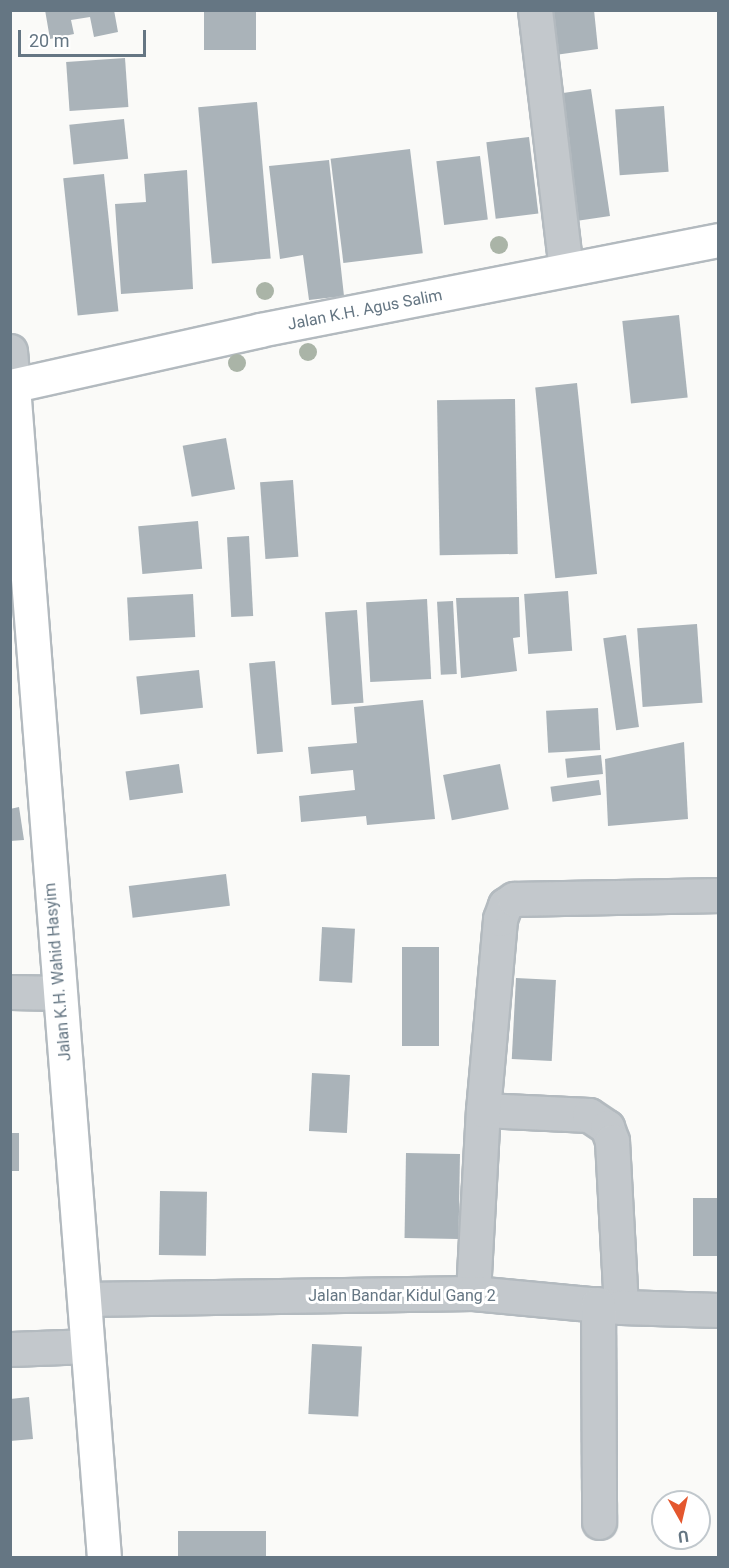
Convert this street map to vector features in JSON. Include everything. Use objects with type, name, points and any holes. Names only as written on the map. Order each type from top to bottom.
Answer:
[{"type":"main road","name":"Jalan K.H. Agus Salim","points":[[12,386],[260,330],[718,240]]},
{"type":"main road","name":"Jalan K.H. Wahid Hasyim","points":[[12,386],[104,1557]]},
{"type":"street","points":[[535,10],[566,269]]},
{"type":"street","points":[[10,351],[12,386]]},
{"type":"street","points":[[473,1293],[483,1110],[500,919],[505,905],[514,899],[718,895]]},
{"type":"street","points":[[10,992],[60,993]]},
{"type":"street","points":[[483,1110],[589,1115],[607,1127],[612,1142],[609,1306],[599,1522]]},
{"type":"street","name":"Jalan Bandar Kidul Gang 2","points":[[85,1299],[473,1293],[609,1306],[718,1310]]},
{"type":"street","points":[[10,1349],[87,1346]]},
{"type":"building","points":[[45,10],[114,10],[118,32],[94,37],[90,17],[71,20],[74,34],[50,39]]},
{"type":"building","points":[[204,10],[256,10],[256,50],[204,50]]},
{"type":"building","points":[[551,10],[594,10],[598,49],[555,55]]},
{"type":"building","points":[[125,58],[128,107],[70,111],[66,62]]},
{"type":"building","points":[[591,89],[610,216],[576,221],[565,144],[570,144],[563,93]]},
{"type":"building","points":[[257,102],[271,258],[212,264],[198,107]]},
{"type":"building","points":[[664,106],[669,172],[620,175],[615,109]]},
{"type":"building","points":[[124,119],[128,159],[73,165],[69,125]]},
{"type":"building","points":[[529,137],[538,213],[496,219],[486,142]]},
{"type":"building","points":[[410,149],[423,253],[343,263],[331,159]]},
{"type":"building","points":[[480,156],[488,220],[444,225],[436,161]]},
{"type":"building","points":[[329,160],[344,296],[309,300],[303,255],[280,259],[269,166]]},
{"type":"building","points":[[187,170],[193,289],[121,294],[115,204],[146,202],[144,174]]},
{"type":"building","points":[[104,174],[118,311],[78,316],[63,178]]},
{"type":"building","points":[[679,315],[688,398],[631,404],[622,321]]},
{"type":"building","points":[[577,383],[597,574],[555,578],[535,387]]},
{"type":"building","points":[[515,399],[518,554],[440,555],[437,400]]},
{"type":"building","points":[[226,438],[235,489],[192,497],[183,446]]},
{"type":"building","points":[[293,480],[298,557],[265,559],[260,482]]},
{"type":"building","points":[[198,521],[202,569],[142,574],[138,526]]},
{"type":"building","points":[[249,536],[253,616],[231,617],[227,537]]},
{"type":"building","points":[[568,591],[572,651],[528,654],[524,594]]},
{"type":"building","points":[[193,594],[195,637],[129,640],[127,597]]},
{"type":"building","points":[[519,597],[520,637],[513,638],[517,671],[461,678],[456,598]]},
{"type":"building","points":[[427,599],[431,679],[370,682],[366,602]]},
{"type":"building","points":[[453,601],[457,674],[441,675],[437,602]]},
{"type":"building","points":[[357,610],[363,703],[332,705],[325,612]]},
{"type":"building","points":[[697,624],[703,703],[643,707],[637,628]]},
{"type":"building","points":[[626,635],[639,727],[616,730],[603,638]]},
{"type":"building","points":[[275,661],[283,752],[257,754],[249,663]]},
{"type":"building","points":[[199,670],[203,708],[140,714],[136,677]]},
{"type":"building","points":[[423,700],[435,819],[367,825],[366,816],[301,822],[299,796],[355,790],[353,770],[311,774],[308,747],[357,743],[354,707]]},
{"type":"building","points":[[598,708],[600,750],[548,753],[546,711]]},
{"type":"building","points":[[684,742],[688,819],[608,826],[605,759]]},
{"type":"building","points":[[601,755],[603,774],[567,778],[565,759]]},
{"type":"building","points":[[179,764],[183,793],[130,800],[126,772]]},
{"type":"building","points":[[500,764],[509,809],[452,820],[443,775]]},
{"type":"building","points":[[599,780],[601,795],[553,802],[550,787]]},
{"type":"building","points":[[19,807],[24,840],[10,841],[10,809]]},
{"type":"building","points":[[226,874],[230,906],[133,918],[129,886]]},
{"type":"building","points":[[322,927],[355,929],[352,983],[319,981]]},
{"type":"building","points":[[402,947],[439,947],[439,1046],[402,1046]]},
{"type":"building","points":[[516,978],[556,980],[552,1061],[512,1059]]},
{"type":"building","points":[[312,1073],[350,1075],[347,1133],[309,1131]]},
{"type":"building","points":[[10,1133],[19,1133],[19,1171],[10,1171]]},
{"type":"building","points":[[406,1153],[460,1154],[459,1239],[405,1238]]},
{"type":"building","points":[[160,1191],[207,1192],[206,1256],[159,1255]]},
{"type":"building","points":[[693,1198],[718,1198],[718,1256],[693,1256]]},
{"type":"building","points":[[312,1344],[362,1347],[358,1417],[308,1414]]},
{"type":"building","points":[[29,1397],[33,1439],[10,1441],[10,1399]]},
{"type":"building","points":[[178,1531],[266,1531],[266,1558],[178,1558]]}]
